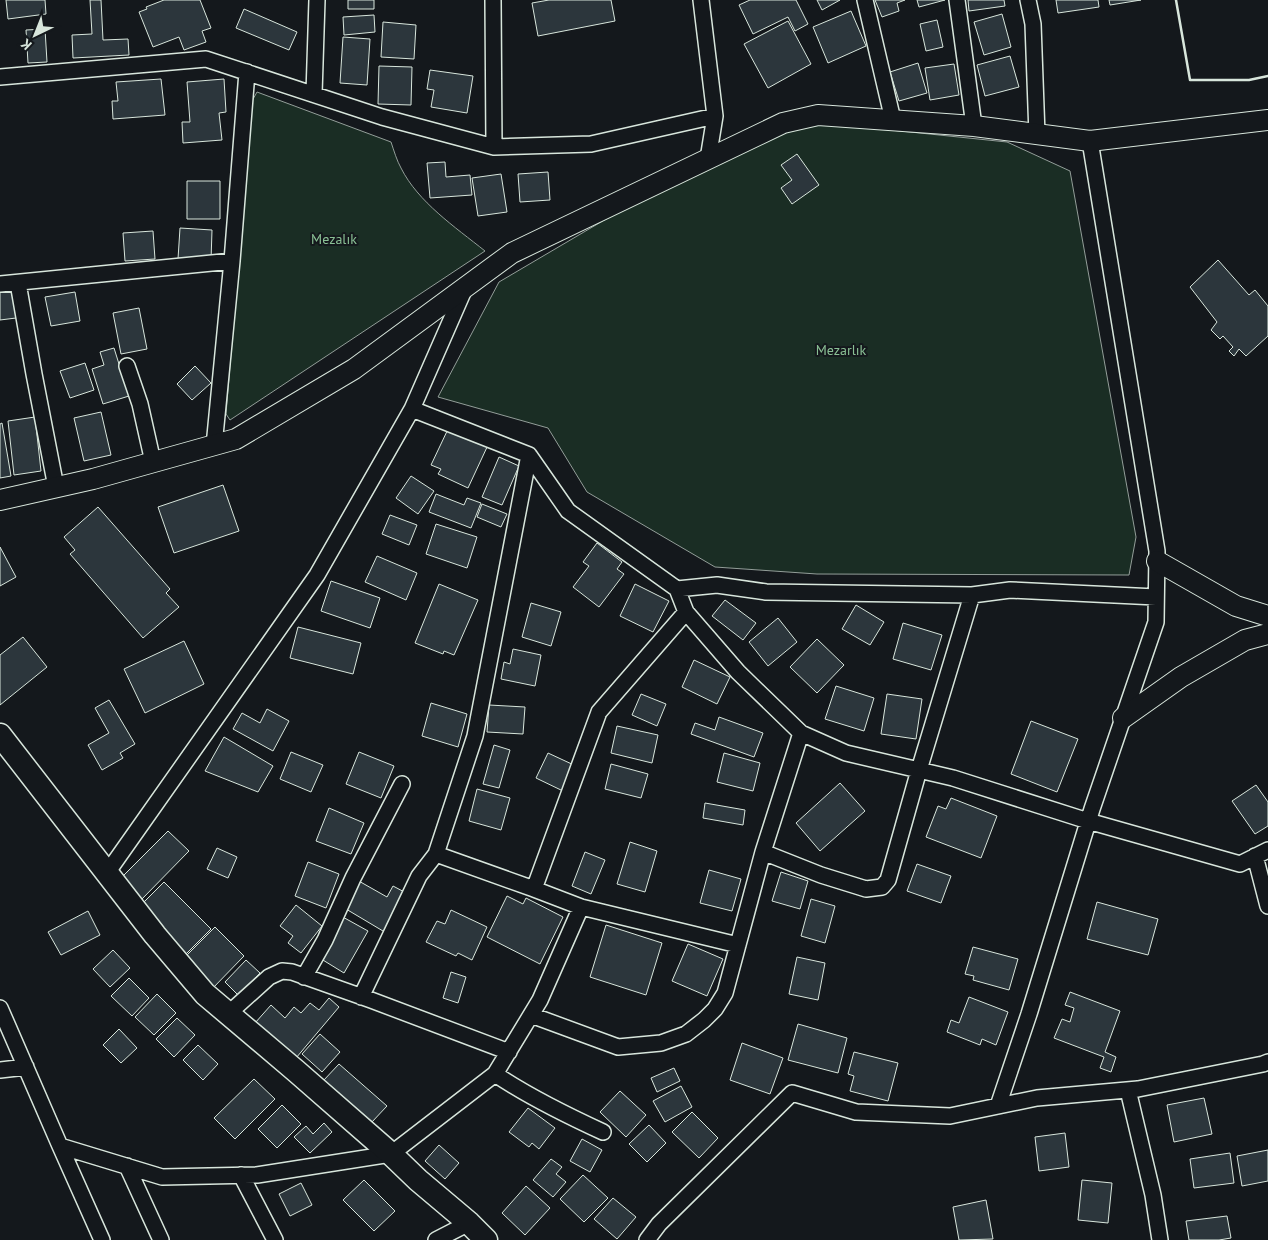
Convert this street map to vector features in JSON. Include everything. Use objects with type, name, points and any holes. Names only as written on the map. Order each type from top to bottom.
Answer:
[{"type":"main road","points":[[0,735],[154,935],[206,994],[296,1070],[486,1240]]},
{"type":"street","points":[[314,94],[316,0]]},
{"type":"street","points":[[493,0],[494,147]]},
{"type":"street","points":[[701,0],[715,116],[708,159]]},
{"type":"street","points":[[865,0],[892,120]]},
{"type":"street","points":[[957,0],[974,126]]},
{"type":"street","points":[[1028,0],[1033,24],[1037,134]]},
{"type":"street","points":[[0,77],[206,59],[382,117],[494,147],[591,144],[715,116]]},
{"type":"street","points":[[214,446],[232,261],[247,72]]},
{"type":"street","points":[[0,500],[93,479],[236,439],[354,369],[512,252],[783,123],[818,115],[974,126],[1090,141],[1268,120]]},
{"type":"street","points":[[998,1106],[1029,1014],[1088,820],[1156,622],[1158,551],[1090,141]]},
{"type":"street","points":[[0,284],[232,261]]},
{"type":"street","points":[[18,283],[56,487]]},
{"type":"street","points":[[107,873],[317,576],[412,409],[465,287]]},
{"type":"street","points":[[127,366],[140,404],[153,462]]},
{"type":"street","points":[[412,409],[529,455],[568,511],[678,589],[686,612],[738,672],[801,733],[846,753],[954,778],[1088,820],[1240,864],[1262,853],[1268,906]]},
{"type":"street","points":[[361,997],[419,876],[436,854],[474,736],[529,455]]},
{"type":"street","points":[[1157,561],[1236,606],[1263,610]]},
{"type":"street","points":[[678,589],[717,585],[766,592],[972,595],[1010,590],[1156,597]]},
{"type":"street","points":[[763,852],[821,875],[866,889],[882,887],[888,880],[972,595]]},
{"type":"street","points":[[534,889],[599,712],[686,612]]},
{"type":"street","points":[[1123,718],[1181,677],[1237,644],[1268,634]]},
{"type":"street","points":[[531,1015],[618,1047],[660,1042],[686,1034],[715,1009],[724,993],[763,852],[801,733]]},
{"type":"street","points":[[304,977],[325,940],[353,878],[402,784]]},
{"type":"street","points":[[436,854],[580,907],[738,945]]},
{"type":"street","points":[[60,1146],[162,1177],[257,1175],[391,1154],[495,1074],[540,1000],[580,907]]},
{"type":"street","points":[[228,1014],[269,977],[282,971],[292,972],[508,1052]]},
{"type":"street","points":[[0,1008],[102,1240]]},
{"type":"street","points":[[647,1240],[659,1224],[792,1093],[856,1112],[950,1116],[1036,1098],[1138,1089],[1268,1062]]},
{"type":"street","points":[[0,1070],[26,1068]]},
{"type":"street","points":[[495,1074],[545,1104],[603,1132]]},
{"type":"street","points":[[1128,1090],[1153,1195],[1160,1240]]},
{"type":"street","points":[[127,1166],[161,1240]]},
{"type":"street","points":[[241,1175],[275,1240]]},
{"type":"street","points":[[436,1240],[469,1223]]},
{"type":"green space","name":"Mezalık","points":[[257,92],[391,142],[400,165],[417,192],[438,213],[485,251],[230,420],[226,414],[252,101]]},
{"type":"green space","name":"Mezarlık","points":[[813,122],[1007,142],[1070,171],[1136,537],[1129,575],[817,574],[715,567],[587,492],[548,428],[438,397],[499,282],[708,159]]},
{"type":"building","points":[[6,0],[45,0],[46,14],[8,19]]},
{"type":"building","points":[[90,0],[101,0],[103,40],[128,39],[129,55],[73,58],[72,35],[92,34]]},
{"type":"building","points":[[164,0],[200,0],[211,28],[202,31],[206,42],[184,50],[179,37],[153,47],[139,12]]},
{"type":"building","points":[[348,0],[374,0],[374,9],[348,9]]},
{"type":"building","points":[[549,0],[611,0],[615,21],[538,36],[532,3]]},
{"type":"building","points":[[750,0],[796,0],[808,24],[795,31],[788,17],[753,34],[739,5]]},
{"type":"building","points":[[817,0],[840,0],[822,10]]},
{"type":"building","points":[[875,0],[905,0],[897,3],[899,11],[882,17]]},
{"type":"building","points":[[917,0],[945,0],[919,7]]},
{"type":"building","points":[[968,0],[1004,0],[1005,6],[969,11]]},
{"type":"building","points":[[1056,0],[1098,0],[1099,7],[1058,13]]},
{"type":"building","points":[[1109,0],[1141,0],[1110,5]]},
{"type":"building","points":[[244,9],[297,32],[289,50],[236,28]]},
{"type":"building","points":[[851,11],[866,46],[828,63],[813,27]]},
{"type":"building","points":[[1002,14],[1011,47],[984,55],[974,22]]},
{"type":"building","points":[[374,15],[375,32],[344,35],[343,17]]},
{"type":"building","points":[[937,20],[943,47],[926,51],[920,24]]},
{"type":"building","points":[[788,21],[811,64],[768,88],[744,44]]},
{"type":"building","points":[[383,22],[416,25],[414,59],[381,57]]},
{"type":"building","points":[[45,29],[47,62],[28,63],[26,30]]},
{"type":"building","points":[[343,37],[370,39],[367,85],[340,83]]},
{"type":"building","points":[[1010,56],[1019,87],[985,96],[977,65]]},
{"type":"building","points":[[918,63],[927,93],[899,101],[890,72]]},
{"type":"building","points":[[954,64],[959,95],[930,100],[925,68]]},
{"type":"building","points":[[379,66],[412,67],[411,105],[378,104]]},
{"type":"building","points":[[430,70],[473,76],[467,113],[431,107],[434,90],[427,89]]},
{"type":"building","points":[[161,79],[165,115],[113,119],[112,101],[118,101],[116,82]]},
{"type":"building","points":[[224,79],[226,112],[219,113],[222,140],[183,143],[182,122],[190,122],[187,82]]},
{"type":"building","points":[[797,154],[819,185],[792,204],[781,188],[792,180],[781,165]]},
{"type":"building","points":[[445,162],[446,177],[470,175],[472,195],[430,198],[427,163]]},
{"type":"building","points":[[548,172],[550,200],[520,202],[518,174]]},
{"type":"building","points":[[501,174],[507,212],[478,216],[472,178]]},
{"type":"building","points":[[187,181],[220,181],[220,219],[187,219]]},
{"type":"building","points":[[180,228],[212,230],[211,261],[178,259]]},
{"type":"building","points":[[153,231],[155,259],[125,261],[123,233]]},
{"type":"building","points":[[1218,260],[1249,295],[1255,290],[1268,306],[1268,336],[1246,356],[1239,349],[1234,356],[1229,351],[1233,347],[1223,336],[1220,339],[1211,330],[1217,322],[1190,287]]},
{"type":"building","points":[[12,288],[16,318],[0,320],[0,290]]},
{"type":"building","points":[[75,292],[80,321],[51,326],[45,297]]},
{"type":"building","points":[[139,308],[147,349],[121,354],[113,313]]},
{"type":"building","points":[[114,348],[129,396],[103,404],[92,369],[104,365],[100,352]]},
{"type":"building","points":[[85,363],[94,390],[70,398],[60,371]]},
{"type":"building","points":[[195,366],[211,383],[192,400],[177,384]]},
{"type":"building","points":[[101,412],[111,455],[84,461],[74,418]]},
{"type":"building","points":[[35,417],[41,471],[14,475],[8,421]]},
{"type":"building","points":[[2,423],[11,476],[0,478],[0,424]]},
{"type":"building","points":[[449,427],[488,445],[468,488],[438,474],[441,469],[431,465]]},
{"type":"building","points":[[499,457],[519,466],[502,505],[482,497]]},
{"type":"building","points":[[411,476],[434,491],[418,514],[396,498]]},
{"type":"building","points":[[223,485],[239,531],[174,553],[158,507]]},
{"type":"building","points":[[436,494],[464,505],[467,498],[481,503],[471,528],[429,512]]},
{"type":"building","points":[[482,504],[507,514],[501,527],[477,517]]},
{"type":"building","points":[[98,507],[170,589],[166,593],[179,607],[143,638],[70,554],[75,550],[64,537]]},
{"type":"building","points":[[390,515],[417,525],[409,545],[382,534]]},
{"type":"building","points":[[436,524],[477,537],[467,568],[426,554]]},
{"type":"building","points":[[597,543],[622,562],[617,569],[624,574],[599,607],[573,587],[589,566],[583,562]]},
{"type":"building","points":[[0,547],[16,577],[0,586]]},
{"type":"building","points":[[377,556],[417,573],[406,600],[365,582]]},
{"type":"building","points":[[331,581],[380,598],[370,628],[321,611]]},
{"type":"building","points":[[439,584],[478,600],[454,655],[444,651],[443,654],[415,643]]},
{"type":"building","points":[[635,584],[669,601],[653,632],[620,616]]},
{"type":"building","points":[[725,600],[756,623],[743,640],[712,616]]},
{"type":"building","points":[[531,603],[561,612],[551,646],[522,637]]},
{"type":"building","points":[[856,605],[884,622],[870,645],[842,629]]},
{"type":"building","points":[[778,618],[797,642],[768,666],[749,642]]},
{"type":"building","points":[[903,623],[942,635],[931,670],[893,659]]},
{"type":"building","points":[[298,627],[361,643],[353,674],[290,658]]},
{"type":"building","points":[[23,637],[47,667],[0,705],[0,655]]},
{"type":"building","points":[[817,639],[844,665],[817,693],[790,667]]},
{"type":"building","points":[[184,641],[204,684],[145,713],[124,669]]},
{"type":"building","points":[[513,649],[541,655],[535,686],[501,679],[504,662],[510,664]]},
{"type":"building","points":[[694,660],[730,677],[717,704],[682,687]]},
{"type":"building","points":[[836,686],[874,698],[864,731],[825,719]]},
{"type":"building","points":[[641,694],[666,704],[657,726],[632,715]]},
{"type":"building","points":[[887,694],[922,699],[916,739],[881,734]]},
{"type":"building","points":[[109,700],[135,744],[120,753],[123,758],[102,770],[88,745],[109,733],[95,708]]},
{"type":"building","points":[[431,703],[467,714],[458,747],[422,736]]},
{"type":"building","points":[[489,705],[525,707],[523,734],[487,732]]},
{"type":"building","points":[[267,709],[289,721],[273,751],[233,729],[242,713],[260,723]]},
{"type":"building","points":[[719,717],[763,733],[754,757],[691,734],[695,723],[715,730]]},
{"type":"building","points":[[1031,721],[1078,739],[1057,792],[1011,774]]},
{"type":"building","points":[[617,726],[658,735],[652,763],[611,753]]},
{"type":"building","points":[[224,737],[273,766],[258,792],[205,771]]},
{"type":"building","points":[[494,745],[510,750],[499,788],[483,784]]},
{"type":"building","points":[[291,752],[323,765],[311,792],[280,779]]},
{"type":"building","points":[[359,752],[394,766],[381,798],[346,784]]},
{"type":"building","points":[[548,753],[576,766],[563,791],[536,778]]},
{"type":"building","points":[[724,753],[760,763],[753,791],[717,782]]},
{"type":"building","points":[[611,764],[648,774],[641,798],[605,789]]},
{"type":"building","points":[[840,783],[865,811],[820,851],[796,823]]},
{"type":"building","points":[[1256,785],[1268,802],[1268,826],[1255,834],[1232,801]]},
{"type":"building","points":[[477,789],[510,798],[501,830],[469,821]]},
{"type":"building","points":[[951,798],[997,816],[981,858],[926,837],[938,806],[946,809]]},
{"type":"building","points":[[705,803],[745,810],[743,825],[703,818]]},
{"type":"building","points":[[329,808],[364,823],[351,854],[316,841]]},
{"type":"building","points":[[168,831],[189,851],[141,900],[120,879]]},
{"type":"building","points":[[630,842],[657,851],[645,892],[617,884]]},
{"type":"building","points":[[217,848],[237,857],[228,878],[207,869]]},
{"type":"building","points":[[585,852],[605,860],[591,894],[572,886]]},
{"type":"building","points":[[308,862],[339,874],[326,908],[295,896]]},
{"type":"building","points":[[917,864],[951,876],[941,903],[907,891]]},
{"type":"building","points":[[709,870],[741,879],[732,911],[700,903]]},
{"type":"building","points":[[781,872],[808,881],[800,909],[772,901]]},
{"type":"building","points":[[357,880],[387,897],[393,886],[410,895],[388,934],[341,906]]},
{"type":"building","points":[[164,882],[211,929],[184,956],[137,909]]},
{"type":"building","points":[[507,896],[523,904],[526,898],[563,917],[540,964],[487,937]]},
{"type":"building","points":[[811,899],[835,906],[825,943],[801,936]]},
{"type":"building","points":[[1097,902],[1158,919],[1148,955],[1087,939]]},
{"type":"building","points":[[296,905],[322,926],[301,953],[288,943],[293,936],[280,926]]},
{"type":"building","points":[[451,910],[487,927],[472,960],[458,953],[456,956],[426,942],[437,921],[445,924]]},
{"type":"building","points":[[88,911],[100,935],[61,955],[48,932]]},
{"type":"building","points":[[341,916],[368,931],[344,973],[318,957]]},
{"type":"building","points":[[606,925],[662,943],[646,995],[590,977]]},
{"type":"building","points":[[215,927],[244,956],[211,990],[181,961]]},
{"type":"building","points":[[688,944],[723,959],[707,996],[672,981]]},
{"type":"building","points":[[973,947],[1018,959],[1009,990],[973,980],[974,976],[965,974]]},
{"type":"building","points":[[113,950],[130,968],[110,987],[93,969]]},
{"type":"building","points":[[797,957],[825,963],[818,1000],[789,994]]},
{"type":"building","points":[[246,960],[260,973],[238,995],[225,982]]},
{"type":"building","points":[[451,972],[466,977],[458,1003],[443,998]]},
{"type":"building","points":[[129,978],[149,998],[132,1016],[111,996]]},
{"type":"building","points":[[1070,992],[1120,1011],[1105,1052],[1116,1057],[1111,1072],[1100,1068],[1104,1057],[1054,1038],[1062,1019],[1070,1022],[1074,1008],[1065,1005]]},
{"type":"building","points":[[157,994],[176,1013],[154,1035],[135,1017]]},
{"type":"building","points":[[969,997],[1008,1012],[996,1045],[982,1039],[980,1045],[947,1032],[951,1020],[959,1023]]},
{"type":"building","points":[[329,998],[339,1007],[296,1058],[255,1023],[271,1005],[285,1018],[294,1007],[301,1013],[310,1003],[319,1010]]},
{"type":"building","points":[[177,1018],[195,1035],[174,1057],[156,1039]]},
{"type":"building","points":[[798,1024],[847,1038],[838,1073],[788,1060]]},
{"type":"building","points":[[119,1029],[137,1048],[121,1063],[103,1045]]},
{"type":"building","points":[[320,1034],[340,1052],[322,1072],[302,1054]]},
{"type":"building","points":[[742,1043],[783,1058],[770,1094],[730,1080]]},
{"type":"building","points":[[198,1045],[218,1064],[203,1080],[183,1060]]},
{"type":"building","points":[[854,1052],[898,1063],[888,1101],[850,1091],[854,1076],[848,1074]]},
{"type":"building","points":[[339,1064],[387,1106],[371,1123],[323,1081]]},
{"type":"building","points":[[674,1068],[680,1081],[657,1092],[651,1078]]},
{"type":"building","points":[[254,1079],[275,1099],[235,1139],[214,1118]]},
{"type":"building","points":[[681,1086],[692,1107],[665,1122],[653,1101]]},
{"type":"building","points":[[620,1091],[646,1115],[626,1137],[600,1112]]},
{"type":"building","points":[[1204,1098],[1212,1134],[1174,1142],[1167,1105]]},
{"type":"building","points":[[282,1105],[301,1124],[277,1148],[258,1129]]},
{"type":"building","points":[[528,1108],[555,1128],[539,1149],[532,1143],[529,1147],[509,1132]]},
{"type":"building","points":[[692,1112],[718,1138],[699,1158],[672,1132]]},
{"type":"building","points":[[324,1123],[332,1132],[310,1153],[294,1137],[306,1126],[313,1134]]},
{"type":"building","points":[[649,1125],[666,1143],[647,1162],[629,1144]]},
{"type":"building","points":[[1065,1133],[1069,1167],[1039,1171],[1035,1137]]},
{"type":"building","points":[[582,1139],[602,1150],[590,1172],[570,1161]]},
{"type":"building","points":[[439,1145],[459,1163],[445,1179],[425,1161]]},
{"type":"building","points":[[1268,1150],[1268,1181],[1242,1186],[1237,1156]]},
{"type":"building","points":[[1230,1153],[1234,1183],[1194,1188],[1190,1159]]},
{"type":"building","points":[[551,1159],[562,1167],[556,1174],[566,1182],[553,1197],[533,1180]]},
{"type":"building","points":[[583,1175],[608,1198],[584,1222],[560,1199]]},
{"type":"building","points":[[364,1180],[395,1211],[374,1231],[343,1200]]},
{"type":"building","points":[[1082,1180],[1112,1183],[1108,1223],[1078,1220]]},
{"type":"building","points":[[301,1183],[312,1205],[290,1216],[279,1194]]},
{"type":"building","points":[[526,1186],[550,1208],[525,1235],[502,1213]]},
{"type":"building","points":[[613,1198],[636,1217],[617,1239],[594,1219]]},
{"type":"building","points":[[986,1200],[993,1239],[959,1240],[953,1207]]},
{"type":"building","points":[[1227,1216],[1231,1238],[1189,1240],[1186,1221]]},
{"type":"wall","points":[[1176,0],[1190,80],[1249,80],[1268,76]]}]
